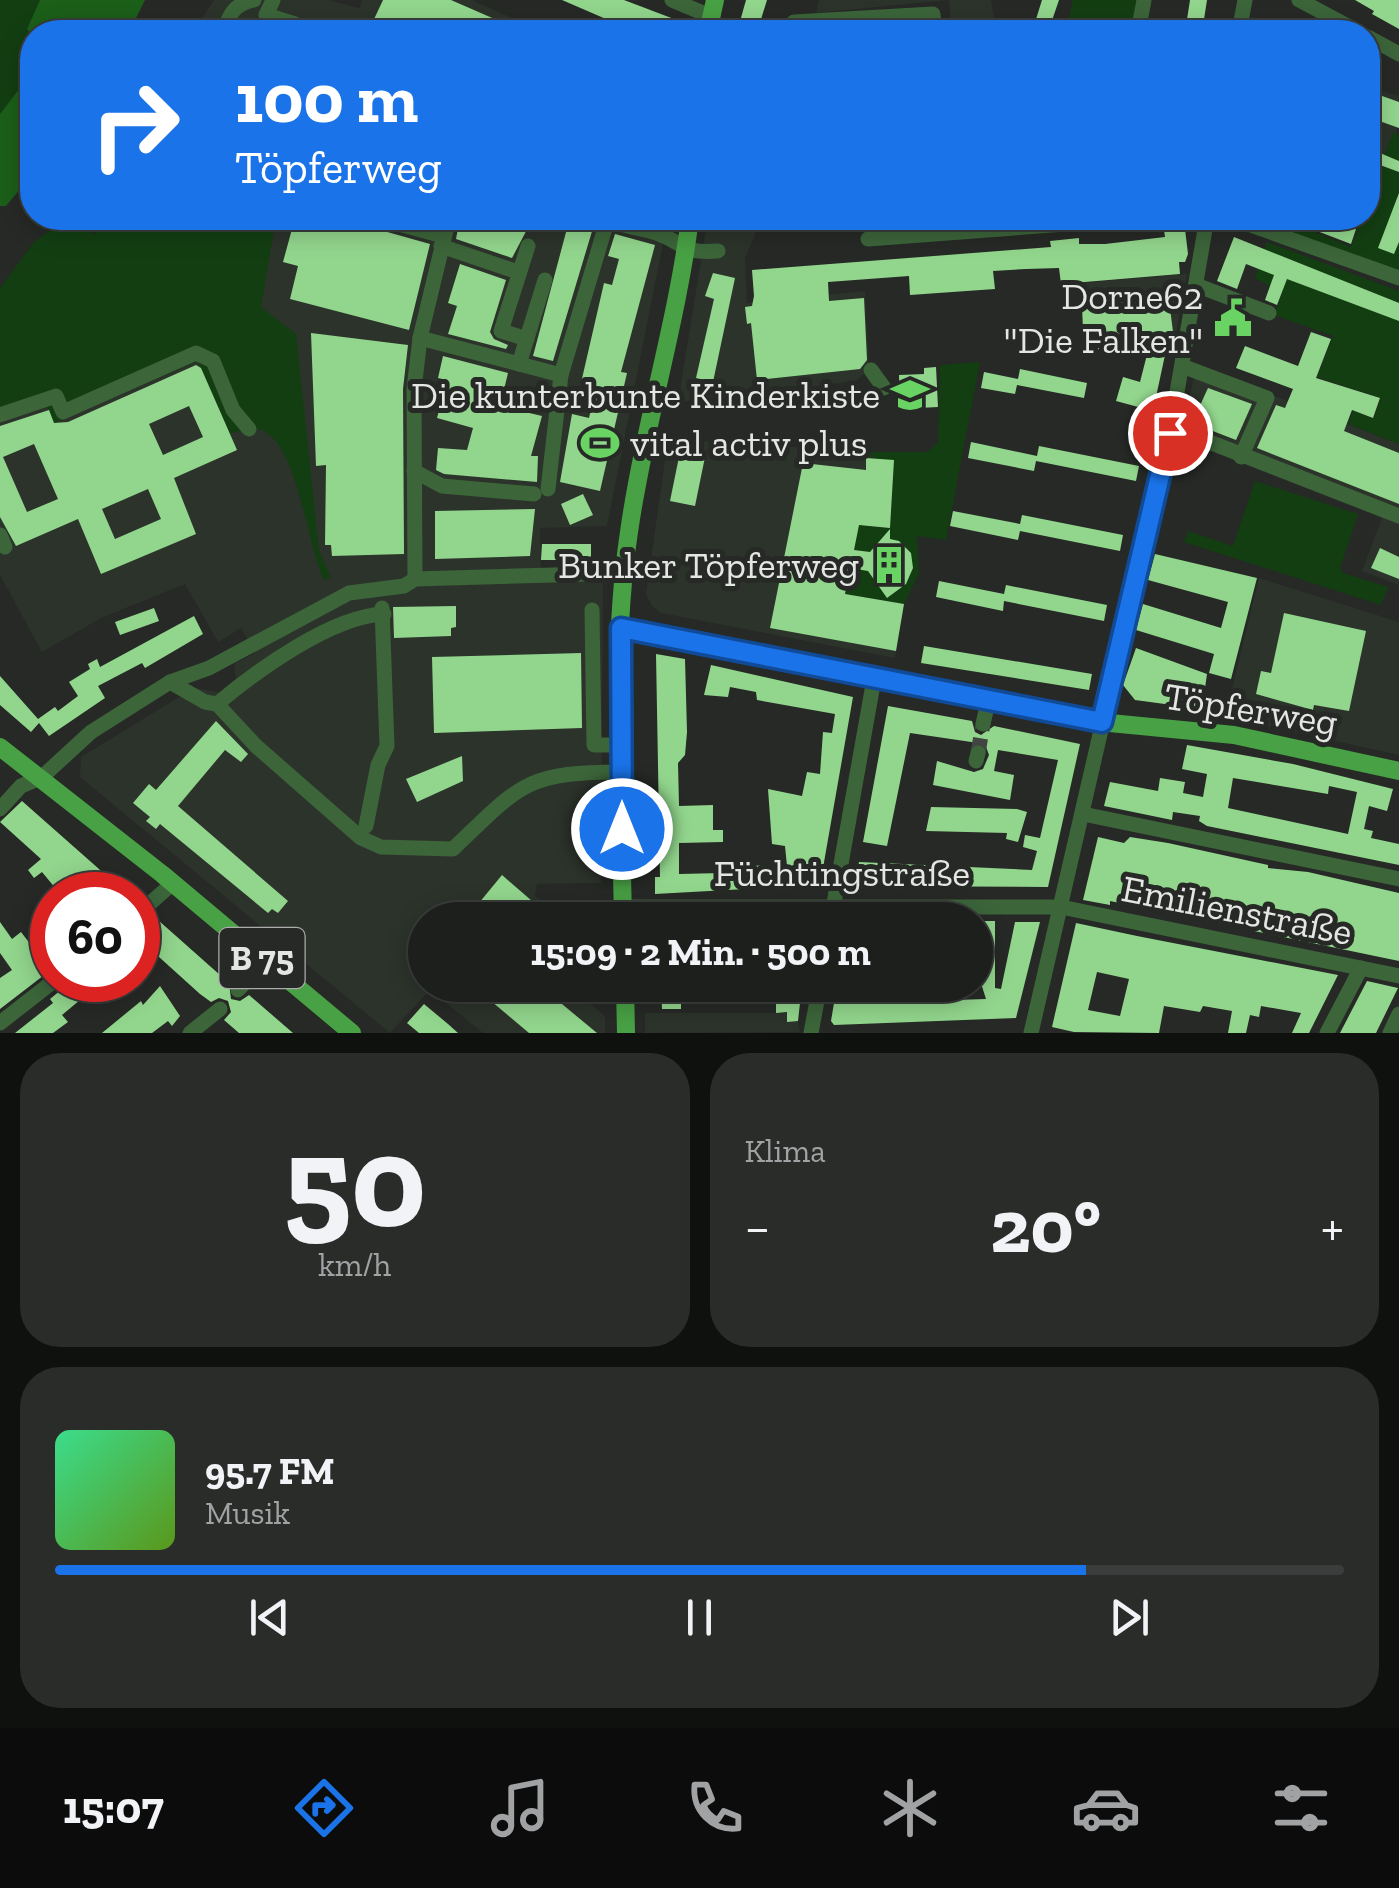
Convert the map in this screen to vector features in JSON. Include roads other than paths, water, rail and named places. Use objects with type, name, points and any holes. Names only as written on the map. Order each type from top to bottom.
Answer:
[{"type":"main road","points":[[623,902],[624,573],[643,442],[689,230]]},
{"type":"main road","name":"Töpferweg","points":[[621,628],[988,702],[1102,722],[1234,735],[1399,771]]},
{"type":"main road","name":"B 75","points":[[0,747],[173,883],[352,1033]]},
{"type":"main road","points":[[625,1002],[626,1033]]},
{"type":"street","points":[[228,20],[231,12],[254,0]]},
{"type":"street","points":[[272,0],[266,15],[282,20]]},
{"type":"street","points":[[672,0],[711,16]]},
{"type":"street","points":[[1299,0],[1336,20]]},
{"type":"street","points":[[829,20],[934,14],[934,20]]},
{"type":"street","points":[[411,230],[518,272]]},
{"type":"street","points":[[415,579],[414,389],[420,338],[445,230]]},
{"type":"street","points":[[414,472],[442,486],[541,491],[561,376],[604,230]]},
{"type":"street","points":[[641,230],[659,234],[686,251],[718,251]]},
{"type":"street","points":[[868,239],[987,230]]},
{"type":"street","points":[[1032,1033],[1172,427],[1206,230]]},
{"type":"street","points":[[1265,230],[1399,278]]},
{"type":"street","points":[[526,339],[501,331],[528,246]]},
{"type":"street","points":[[519,364],[546,280]]},
{"type":"street","points":[[1196,286],[1269,312]]},
{"type":"street","points":[[420,338],[561,376]]},
{"type":"street","points":[[0,415],[56,396],[63,412],[196,353],[213,361],[233,410],[249,429]]},
{"type":"street","points":[[1182,366],[1267,398],[1240,457]]},
{"type":"street","points":[[870,370],[884,388]]},
{"type":"street","points":[[1172,427],[1240,457],[1399,516]]},
{"type":"street","points":[[1146,533],[1164,536]]},
{"type":"street","points":[[0,810],[21,786],[42,777],[91,732],[170,682],[208,668],[349,593],[404,586],[415,579],[624,573]]},
{"type":"street","points":[[366,826],[378,765],[387,746],[384,614],[378,589]]},
{"type":"street","points":[[592,610],[594,745],[621,745]]},
{"type":"street","points":[[217,704],[247,676],[366,614],[384,614]]},
{"type":"street","points":[[835,902],[874,679]]},
{"type":"street","points":[[170,682],[217,704],[256,746],[318,801],[361,838],[380,847],[453,849],[511,794],[546,776],[621,772]]},
{"type":"street","points":[[984,724],[988,702]]},
{"type":"street","points":[[1083,814],[1399,878]]},
{"type":"street","points":[[160,895],[173,883]]},
{"type":"street","name":"Füchtingstraße","points":[[993,908],[1061,907]]},
{"type":"street","name":"Emilienstraße","points":[[1061,907],[1399,976]]},
{"type":"street","points":[[238,990],[265,960]]},
{"type":"street","points":[[1327,1033],[1361,968]]},
{"type":"street","points":[[0,1023],[30,1000]]},
{"type":"street","points":[[811,1033],[817,1002]]},
{"type":"street","points":[[190,1033],[220,1009]]},
{"type":"street","points":[[1390,1033],[1399,1014]]},
{"type":"tunnel","points":[[978,753],[983,724]]},
{"type":"place","name":"Dorne62 \"Die Falken\"","points":[[1233,318]]},
{"type":"place","name":"Die kunterbunte Kinderkiste","points":[[910,395]]},
{"type":"place","name":"vital activ plus","points":[[600,443]]},
{"type":"place","name":"Bunker Töpferweg","points":[[889,565]]}]
